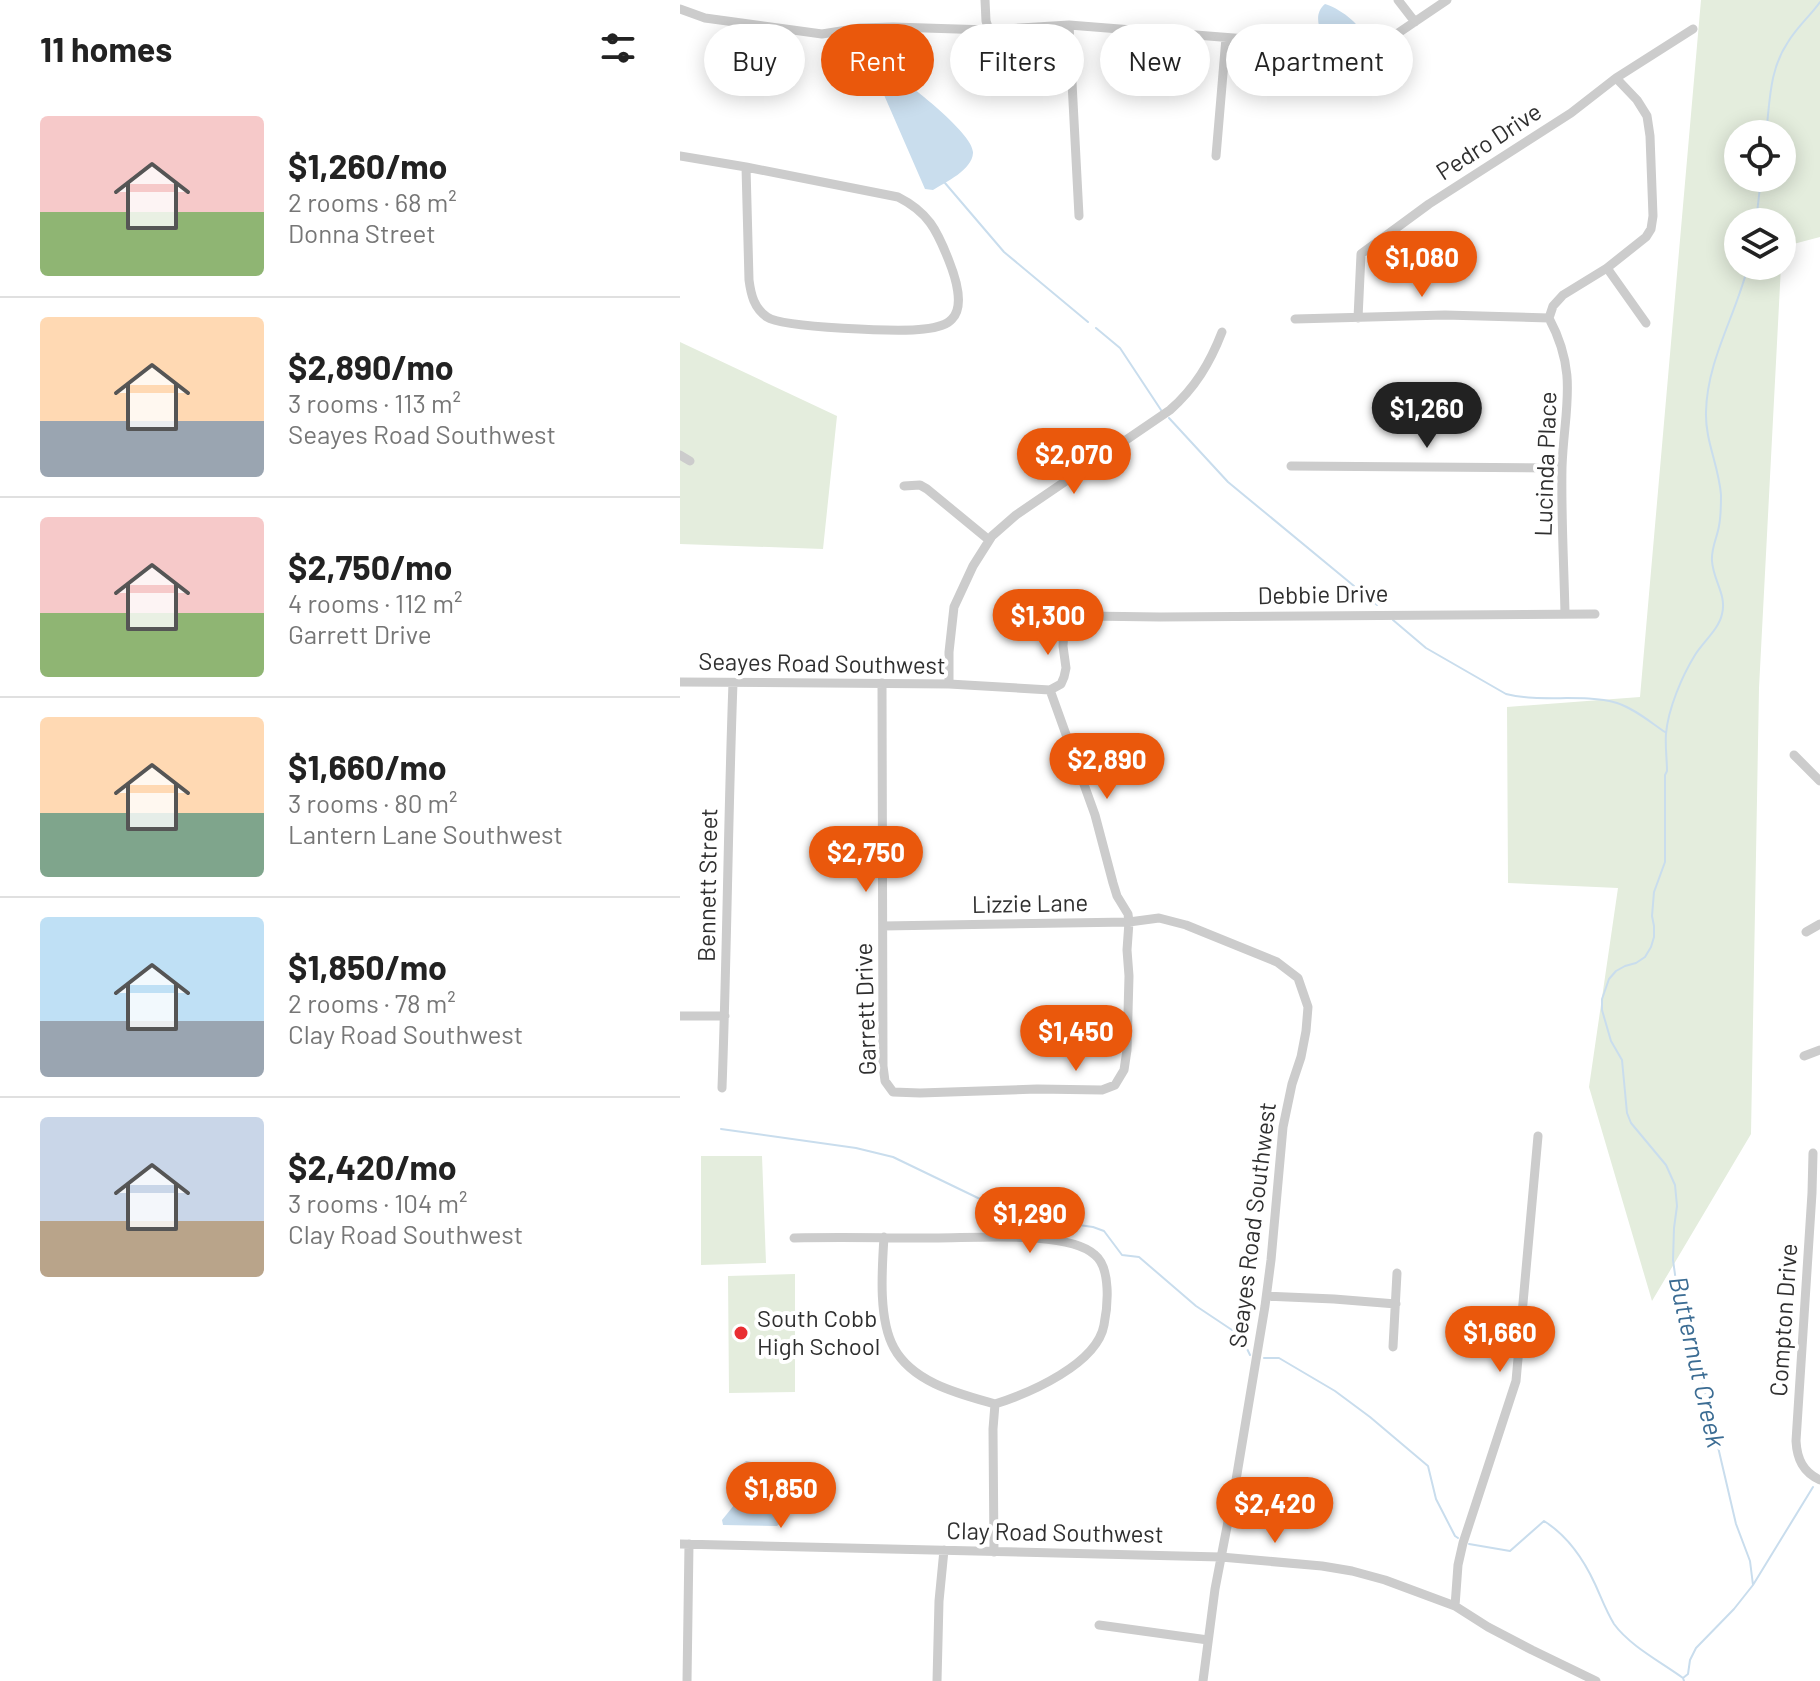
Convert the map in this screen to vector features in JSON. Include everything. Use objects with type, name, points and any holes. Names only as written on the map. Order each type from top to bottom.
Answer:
[{"type":"street","points":[[985,0],[987,24]]},
{"type":"street","points":[[1398,0],[1415,22]]},
{"type":"street","points":[[1412,24],[1447,0]]},
{"type":"street","points":[[680,9],[705,18],[822,34],[860,28],[950,29]]},
{"type":"street","points":[[1084,26],[1226,38],[1216,156]]},
{"type":"street","name":"Pedro Drive","points":[[1358,318],[1361,254],[1429,204],[1571,113],[1616,78],[1693,29]]},
{"type":"street","points":[[1295,319],[1445,315],[1549,318],[1553,306],[1563,295],[1607,268],[1646,237],[1651,229],[1653,216],[1647,116],[1616,78]]},
{"type":"street","points":[[1073,96],[1079,216]]},
{"type":"street","points":[[680,156],[746,167],[898,197],[917,206],[941,241],[953,271],[958,301],[957,313],[951,322],[922,329],[856,329],[769,319],[752,297],[747,257],[746,167]]},
{"type":"street","points":[[1607,268],[1646,323]]},
{"type":"street","name":"Lucinda Place","points":[[1549,318],[1565,356],[1569,384],[1562,468],[1565,614]]},
{"type":"street","points":[[949,684],[949,641],[954,607],[965,580],[989,540],[1016,515],[1170,410],[1203,373],[1222,332]]},
{"type":"street","points":[[1291,466],[1562,468]]},
{"type":"street","points":[[904,486],[920,485],[927,489],[989,540]]},
{"type":"street","name":"Debbie Drive","points":[[1050,690],[1061,684],[1064,677],[1063,636],[1068,623],[1086,616],[1595,614]]},
{"type":"street","name":"Seayes Road Southwest","points":[[680,682],[949,684],[1050,690]]},
{"type":"street","name":"Bennett Street","points":[[722,1088],[733,683]]},
{"type":"street","name":"Garrett Drive","points":[[882,683],[883,1066],[885,1081],[893,1092],[1102,1090],[1115,1085],[1124,1070],[1127,1050],[1129,922]]},
{"type":"street","points":[[1050,690],[1095,815],[1117,896],[1128,914],[1129,922]]},
{"type":"street","points":[[1794,755],[1820,781]]},
{"type":"street","name":"Seayes Road Southwest","points":[[1129,922],[1159,918],[1203,930],[1277,962],[1298,978],[1308,1007],[1306,1031],[1283,1127],[1267,1296],[1221,1557],[1203,1681]]},
{"type":"street","name":"Lizzie Lane","points":[[883,926],[1129,922]]},
{"type":"street","points":[[1806,932],[1820,924]]},
{"type":"street","points":[[680,1016],[725,1016]]},
{"type":"street","points":[[1804,1056],[1820,1050]]},
{"type":"street","points":[[1455,1606],[1463,1543],[1516,1381],[1538,1136]]},
{"type":"street","name":"Compton Drive","points":[[1813,1153],[1816,1194],[1796,1441],[1803,1467],[1820,1480]]},
{"type":"street","points":[[794,1238],[884,1237],[1059,1241],[1087,1249],[1104,1266],[1107,1295],[1100,1339],[1089,1353],[1061,1374],[995,1404],[941,1386],[909,1365],[894,1348],[887,1329],[884,1306],[884,1237]]},
{"type":"street","points":[[1393,1347],[1397,1273]]},
{"type":"street","points":[[1267,1296],[1396,1304]]},
{"type":"street","points":[[994,1552],[995,1404]]},
{"type":"street","points":[[684,1544],[687,1681]]},
{"type":"street","name":"Clay Road Southwest","points":[[684,1544],[1221,1557],[1352,1571],[1455,1606],[1488,1627],[1596,1681]]},
{"type":"street","points":[[937,1681],[944,1550]]},
{"type":"street","points":[[1099,1625],[1208,1640]]},
{"type":"green space","points":[[1701,0],[1820,0],[1820,237],[1796,243],[1796,208],[1724,208],[1724,280],[1780,280],[1759,688],[1751,1134],[1652,1301],[1589,1087],[1618,888],[1508,883],[1507,707],[1640,697]]},
{"type":"green space","points":[[680,342],[837,416],[823,549],[680,544]]},
{"type":"green space","points":[[701,1156],[762,1156],[766,1263],[701,1265]]},
{"type":"green space","points":[[795,1274],[795,1392],[729,1393],[728,1276]]},
{"type":"water","points":[[1325,4],[1356,24],[1319,24],[1321,9]]},
{"type":"water","points":[[884,96],[922,96],[951,121],[971,144],[972,159],[963,170],[933,190],[925,189]]},
{"type":"water","points":[[746,1461],[762,1464],[783,1483],[783,1521],[777,1526],[723,1525],[722,1520],[735,1504],[736,1469]]},
{"type":"waterway","name":"Butternut Creek","points":[[1767,120],[1777,64],[1792,37],[1820,2]]},
{"type":"waterway","points":[[945,183],[1004,252],[1088,322]]},
{"type":"waterway","name":"Butternut Creek","points":[[1758,208],[1759,192]]},
{"type":"waterway","name":"Butternut Creek","points":[[1744,280],[1711,374],[1706,412],[1721,495],[1720,522],[1712,556],[1723,600],[1722,614],[1718,625],[1685,673],[1667,724],[1665,862],[1654,892],[1654,937],[1651,947],[1645,957],[1616,971],[1609,979],[1602,999],[1602,1010],[1611,1041],[1622,1060],[1627,1113],[1631,1123],[1666,1165],[1675,1185],[1677,1206],[1673,1260],[1679,1303],[1704,1387],[1736,1524],[1750,1561],[1753,1585]]},
{"type":"waterway","points":[[1096,328],[1120,348],[1161,410]]},
{"type":"waterway","points":[[1169,418],[1228,482],[1354,586]]},
{"type":"waterway","points":[[1358,589],[1377,605]]},
{"type":"waterway","points":[[1393,620],[1426,648],[1506,694],[1617,703],[1665,732]]},
{"type":"waterway","points":[[721,1129],[856,1148],[893,1157],[998,1206],[1051,1221],[1104,1231],[1122,1255],[1139,1257],[1196,1306],[1241,1336],[1250,1355]]},
{"type":"waterway","points":[[1264,1358],[1279,1358],[1335,1391],[1428,1466],[1436,1499],[1458,1538]]},
{"type":"waterway","name":"Butternut Creek","points":[[1684,1681],[1696,1648],[1753,1585],[1813,1487]]},
{"type":"waterway","points":[[1469,1544],[1510,1551],[1544,1521],[1568,1541],[1580,1557],[1611,1619],[1621,1632],[1637,1647],[1683,1678]]},
{"type":"place","name":"South Cobb High School","points":[[741,1333]]}]
